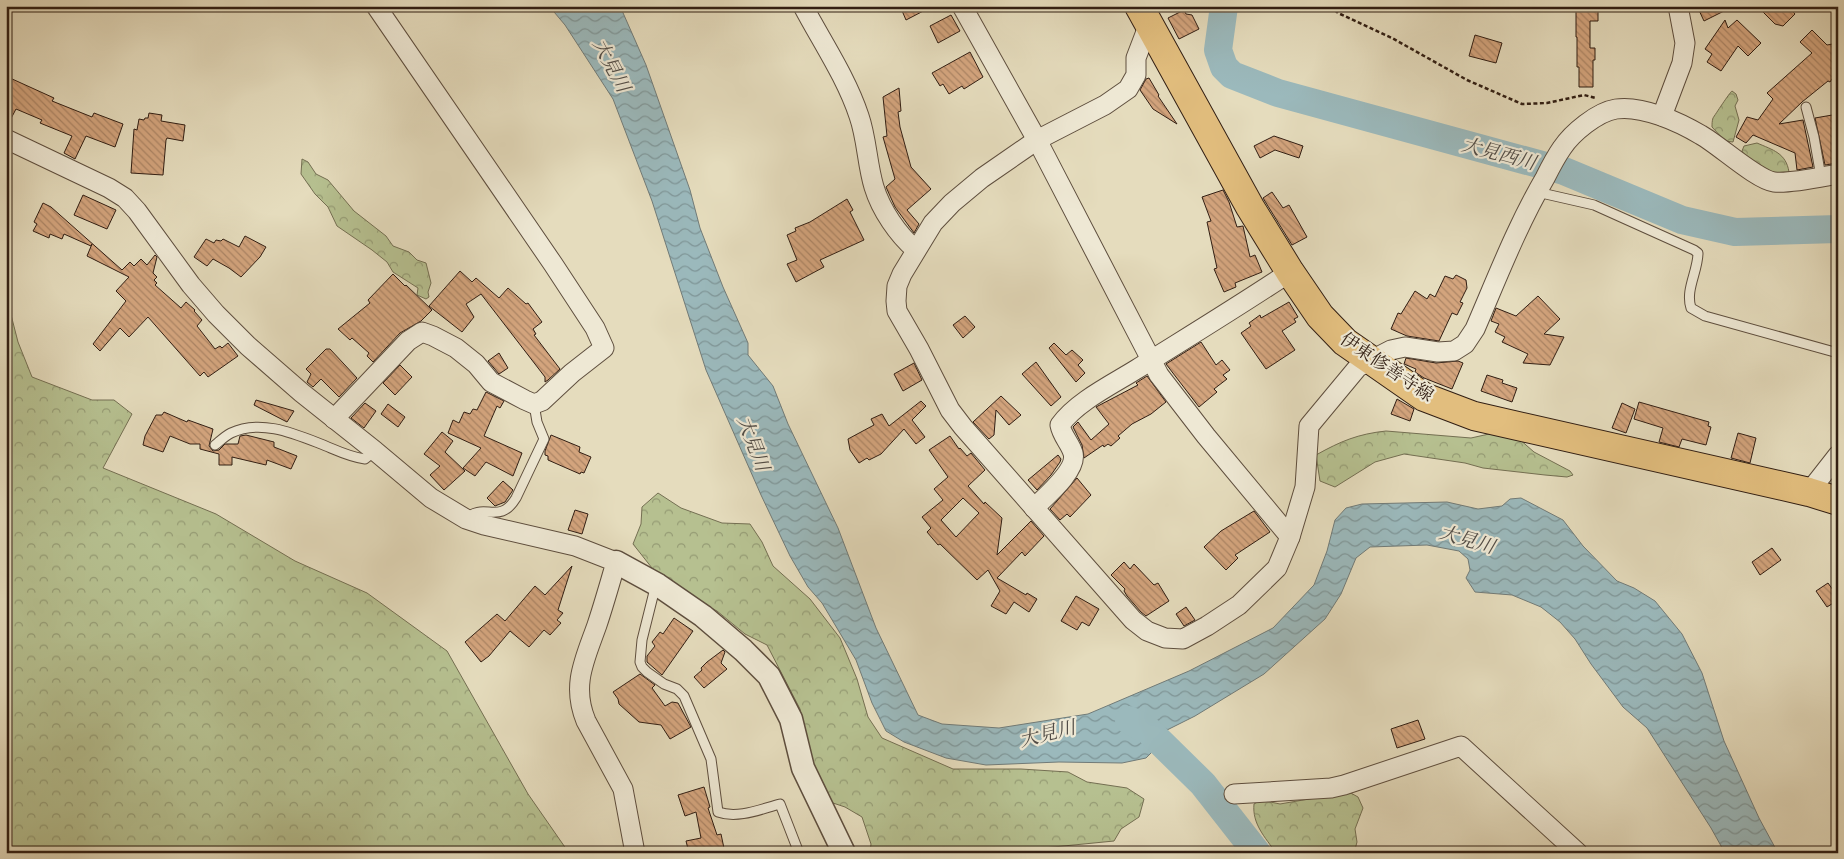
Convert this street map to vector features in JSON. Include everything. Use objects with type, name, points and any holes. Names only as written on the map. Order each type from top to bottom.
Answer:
[{"type":"main road","name":"伊東修善寺線","points":[[1145,12],[1250,207],[1320,316],[1345,342],[1424,397],[1474,416],[1808,492],[1838,501]]},
{"type":"street","points":[[334,420],[408,341],[422,332],[456,348],[476,364],[492,382],[534,404],[542,401],[604,348],[595,328],[553,264],[376,6]]},
{"type":"street","points":[[803,6],[845,84],[859,117],[874,187],[880,203],[899,232],[916,250]]},
{"type":"street","points":[[962,6],[1037,140],[1159,375],[1206,436],[1290,538]]},
{"type":"street","points":[[1662,116],[1682,63],[1685,43],[1678,6]]},
{"type":"street","points":[[1145,12],[1136,58],[1136,75],[1128,89],[1105,105],[1037,140],[982,178],[952,203],[933,223],[902,274],[897,286],[896,301],[897,311],[950,410],[1133,620],[1147,631],[1165,638],[1183,639],[1207,626],[1239,605],[1277,568],[1290,538],[1305,487],[1309,426],[1358,367],[1391,350],[1405,347],[1438,352],[1454,351],[1465,344],[1476,330],[1520,225],[1538,190],[1562,147],[1584,125],[1601,114],[1615,109],[1631,108],[1662,116],[1703,136],[1755,173],[1772,182],[1829,176]]},
{"type":"street","points":[[6,139],[109,188],[125,198],[137,211],[191,285],[216,314],[248,346],[334,420],[375,451],[431,498],[466,519],[484,526],[575,546],[616,562],[656,584],[703,616],[743,650],[769,676],[791,719],[803,768],[844,853]]},
{"type":"street","points":[[1034,508],[1068,472],[1073,464],[1073,452],[1061,433],[1060,425],[1064,419],[1091,398],[1226,315],[1290,272]]},
{"type":"street","points":[[1808,492],[1838,455]]},
{"type":"street","points":[[616,562],[580,674],[579,694],[581,709],[586,721],[623,789],[634,853]]},
{"type":"street","points":[[1234,794],[1330,788],[1462,746],[1578,853]]},
{"type":"lane","points":[[1806,107],[1814,137],[1829,176]]},
{"type":"lane","points":[[1538,190],[1594,205],[1698,253],[1698,261],[1688,301],[1691,308],[1705,316],[1838,353]]},
{"type":"lane","points":[[466,519],[475,512],[501,513],[512,505],[544,439],[537,422],[534,404]]},
{"type":"lane","points":[[215,445],[229,434],[261,427],[281,430],[322,444],[351,458],[365,459],[375,451]]},
{"type":"lane","points":[[656,584],[642,640],[640,662],[647,672],[664,684],[677,688],[684,696],[711,758],[718,812],[726,814],[748,813],[780,804],[799,853]]},
{"type":"path","points":[[1330,6],[1338,13],[1392,38],[1467,80],[1522,104],[1547,103],[1584,95],[1601,99],[1615,109]]},
{"type":"green space","points":[[1732,91],[1736,94],[1738,100],[1735,106],[1739,120],[1733,142],[1725,141],[1712,127],[1713,118]]},
{"type":"green space","points":[[1757,143],[1782,156],[1789,172],[1771,172],[1746,156],[1742,151],[1744,146]]},
{"type":"green space","points":[[302,159],[308,162],[316,174],[328,180],[354,211],[386,236],[393,246],[409,252],[417,260],[426,263],[431,283],[428,292],[429,297],[426,299],[417,295],[418,288],[393,272],[387,262],[337,226],[328,207],[315,194],[301,174]]},
{"type":"green space","points":[[6,306],[9,307],[18,342],[32,377],[92,400],[114,400],[132,414],[103,468],[216,514],[295,561],[367,593],[447,651],[528,794],[569,853],[6,853]]},
{"type":"green space","points":[[1386,431],[1471,438],[1498,432],[1518,438],[1534,452],[1570,471],[1573,475],[1567,477],[1483,468],[1465,463],[1404,454],[1375,462],[1335,487],[1320,481],[1316,455],[1350,439]]},
{"type":"green space","points":[[658,493],[681,508],[722,523],[750,524],[762,542],[773,566],[810,599],[840,638],[857,679],[868,717],[882,738],[953,769],[1021,769],[1068,772],[1087,782],[1127,788],[1144,799],[1139,817],[1121,829],[1114,841],[1033,849],[1027,853],[870,853],[871,844],[862,817],[845,807],[830,802],[820,777],[810,765],[800,709],[767,645],[745,634],[717,611],[678,591],[652,568],[633,544],[641,524],[642,507]]},
{"type":"green space","points":[[1349,792],[1358,797],[1363,808],[1355,829],[1357,842],[1354,853],[1276,853],[1260,830],[1255,818],[1254,804],[1261,800],[1280,804]]},
{"type":"water","name":"大見川","points":[[549,6],[620,6],[646,65],[690,190],[700,228],[723,287],[748,343],[748,355],[773,386],[788,424],[838,528],[876,628],[918,715],[942,724],[999,728],[1088,714],[1189,671],[1273,628],[1314,585],[1327,551],[1335,520],[1346,508],[1362,504],[1447,502],[1478,509],[1502,506],[1510,499],[1521,498],[1563,520],[1583,546],[1617,581],[1634,588],[1655,601],[1682,634],[1702,673],[1724,741],[1759,818],[1778,853],[1725,853],[1647,728],[1623,707],[1575,639],[1560,622],[1541,607],[1512,595],[1475,592],[1466,578],[1470,570],[1468,559],[1459,551],[1427,545],[1370,547],[1356,558],[1341,594],[1325,619],[1264,674],[1195,716],[1165,731],[1146,758],[1122,763],[1059,762],[986,765],[946,758],[904,742],[886,731],[872,703],[856,660],[822,603],[808,587],[790,556],[706,370],[652,201],[613,99],[565,25]]},
{"type":"building","points":[[900,6],[933,6],[906,20]]},
{"type":"building","points":[[1576,6],[1598,6],[1598,21],[1590,21],[1590,48],[1595,48],[1593,87],[1579,87]]},
{"type":"building","points":[[1697,6],[1734,6],[1704,21]]},
{"type":"building","points":[[1757,6],[1788,6],[1795,14],[1783,26],[1775,24]]},
{"type":"building","points":[[1184,10],[1186,14],[1192,15],[1199,29],[1179,39],[1168,18]]},
{"type":"building","points":[[951,15],[960,31],[938,43],[930,26]]},
{"type":"building","points":[[1725,20],[1728,28],[1737,20],[1761,43],[1748,56],[1738,46],[1721,71],[1707,62],[1712,54],[1705,49]]},
{"type":"building","points":[[1812,30],[1827,45],[1838,43],[1838,70],[1830,82],[1828,81],[1802,102],[1779,124],[1803,120],[1813,167],[1797,170],[1795,153],[1753,135],[1746,143],[1736,137],[1747,117],[1758,120],[1773,99],[1767,93],[1812,53],[1800,42]]},
{"type":"building","points":[[1475,35],[1502,43],[1496,63],[1469,56]]},
{"type":"building","points":[[970,52],[983,77],[964,89],[962,86],[949,94],[943,84],[940,86],[932,73]]},
{"type":"building","points":[[10,78],[54,98],[52,101],[92,117],[94,113],[123,124],[115,147],[86,136],[75,159],[64,153],[72,136],[40,123],[42,120],[16,109],[6,128],[6,86]]},
{"type":"building","points":[[1149,78],[1158,96],[1177,124],[1153,109],[1140,90],[1146,79]]},
{"type":"building","points":[[899,88],[901,111],[898,112],[900,127],[911,167],[931,189],[907,210],[919,224],[914,233],[895,207],[886,187],[895,179],[883,137],[887,136],[883,97]]},
{"type":"building","points":[[149,113],[162,115],[161,121],[185,125],[183,141],[167,138],[166,140],[163,175],[131,173],[134,129],[137,130],[139,119],[144,120],[148,118]]},
{"type":"building","points":[[1838,114],[1838,163],[1825,165],[1815,118]]},
{"type":"building","points":[[1274,136],[1303,146],[1299,158],[1275,150],[1260,158],[1254,146]]},
{"type":"building","points":[[1223,190],[1237,227],[1243,226],[1250,257],[1255,255],[1262,272],[1235,283],[1236,287],[1224,292],[1214,269],[1217,268],[1207,222],[1211,221],[1202,197]]},
{"type":"building","points":[[1272,192],[1283,208],[1289,205],[1307,237],[1292,245],[1263,198]]},
{"type":"building","points":[[83,195],[116,210],[107,229],[74,215]]},
{"type":"building","points":[[847,199],[853,210],[850,212],[864,240],[820,260],[824,267],[796,282],[787,264],[797,260],[787,235],[796,231],[795,228],[810,222]]},
{"type":"building","points":[[43,203],[51,207],[122,270],[130,262],[134,266],[141,259],[147,265],[155,255],[157,257],[153,273],[157,277],[154,280],[157,283],[155,285],[181,308],[186,302],[195,310],[202,320],[197,326],[215,349],[220,346],[222,348],[228,343],[238,356],[208,377],[204,372],[200,376],[148,317],[129,337],[120,328],[100,351],[93,344],[126,301],[116,291],[129,277],[87,256],[92,244],[91,246],[64,234],[62,239],[50,234],[49,238],[33,231],[37,224],[34,222]]},
{"type":"building","points":[[245,236],[266,247],[260,257],[241,277],[213,259],[207,266],[194,257],[206,239],[214,243],[216,240],[221,241],[223,239],[239,247]]},
{"type":"building","points":[[460,271],[472,282],[476,278],[499,298],[508,288],[526,304],[528,303],[542,322],[533,329],[536,334],[534,335],[560,369],[548,380],[545,382],[545,377],[481,294],[466,304],[474,317],[462,332],[429,306]]},
{"type":"building","points":[[393,274],[432,310],[421,321],[400,333],[373,362],[367,356],[369,353],[338,329],[370,303],[368,300]]},
{"type":"building","points":[[1456,275],[1466,280],[1467,288],[1460,302],[1463,303],[1457,315],[1452,313],[1439,341],[1407,336],[1391,329],[1398,313],[1401,314],[1415,291],[1427,299],[1430,294],[1435,297],[1445,276],[1453,279]]},
{"type":"building","points":[[1538,296],[1560,319],[1544,334],[1564,337],[1550,365],[1523,363],[1528,354],[1502,342],[1505,337],[1495,332],[1499,324],[1491,321],[1496,308],[1516,316]]},
{"type":"building","points":[[1289,302],[1298,317],[1294,319],[1296,322],[1282,331],[1295,350],[1266,369],[1241,333],[1251,326],[1249,323],[1260,315],[1261,318]]},
{"type":"building","points":[[965,316],[975,327],[963,338],[953,325]]},
{"type":"building","points":[[1201,342],[1216,365],[1222,360],[1230,370],[1223,375],[1227,379],[1214,389],[1217,392],[1199,407],[1166,364]]},
{"type":"building","points":[[1054,343],[1066,355],[1072,350],[1083,360],[1078,365],[1085,373],[1076,382],[1049,348]]},
{"type":"building","points":[[326,349],[330,349],[357,378],[339,397],[321,379],[313,387],[307,382],[311,374],[306,369]]},
{"type":"building","points":[[499,353],[508,368],[499,374],[488,361]]},
{"type":"building","points":[[1406,358],[1436,363],[1458,361],[1463,363],[1452,389],[1424,378],[1415,372],[1416,369],[1404,364]]},
{"type":"building","points":[[1036,362],[1061,397],[1051,406],[1022,374]]},
{"type":"building","points":[[914,363],[922,380],[903,391],[894,374]]},
{"type":"building","points":[[400,365],[412,377],[395,395],[383,383]]},
{"type":"building","points":[[1487,375],[1503,380],[1502,383],[1517,388],[1512,402],[1481,391]]},
{"type":"building","points":[[1147,376],[1166,402],[1151,414],[1132,424],[1118,436],[1120,438],[1111,446],[1108,444],[1104,447],[1103,445],[1084,458],[1082,445],[1073,427],[1078,422],[1091,440],[1109,424],[1096,407],[1138,385],[1136,383]]},
{"type":"building","points":[[486,392],[504,401],[500,408],[497,406],[484,436],[522,453],[513,476],[486,462],[475,476],[463,468],[481,448],[448,433],[453,420],[459,423],[464,412],[470,414],[473,409],[477,410]]},
{"type":"building","points":[[1001,396],[1021,415],[1009,425],[996,410],[994,435],[989,439],[973,422]]},
{"type":"building","points":[[1397,399],[1414,409],[1410,421],[1391,414]]},
{"type":"building","points":[[256,400],[294,411],[287,422],[254,405]]},
{"type":"building","points":[[921,401],[926,406],[912,420],[925,437],[916,444],[904,429],[881,454],[869,460],[867,458],[859,463],[850,450],[848,439],[874,425],[871,419],[882,414],[889,426]]},
{"type":"building","points":[[1639,402],[1709,422],[1708,426],[1711,427],[1706,445],[1682,439],[1679,447],[1659,442],[1663,428],[1634,419]]},
{"type":"building","points":[[365,403],[376,411],[364,428],[351,418]]},
{"type":"building","points":[[1622,403],[1635,409],[1626,433],[1612,428]]},
{"type":"building","points":[[388,404],[405,417],[398,427],[381,414]]},
{"type":"building","points":[[164,412],[187,422],[188,420],[213,429],[209,446],[213,451],[219,450],[225,444],[238,444],[240,436],[246,435],[274,442],[274,447],[297,456],[291,469],[267,460],[266,465],[232,457],[232,465],[219,465],[219,454],[200,449],[200,444],[190,444],[170,436],[163,452],[143,445],[145,436],[156,415],[162,415]]},
{"type":"building","points":[[442,432],[453,441],[445,452],[465,471],[444,490],[430,475],[440,466],[424,454]]},
{"type":"building","points":[[1738,433],[1756,438],[1750,463],[1731,458]]},
{"type":"building","points":[[551,435],[580,447],[579,452],[591,457],[584,473],[581,472],[580,474],[548,460],[545,451]]},
{"type":"building","points":[[950,436],[959,449],[967,456],[971,453],[985,470],[968,486],[984,504],[985,502],[1002,518],[997,555],[1031,521],[1044,536],[1025,556],[1022,552],[997,578],[1026,595],[1027,593],[1037,599],[1029,612],[1014,602],[1006,614],[991,606],[1000,591],[988,570],[977,580],[940,544],[938,545],[927,532],[931,528],[922,517],[943,500],[934,489],[948,477],[929,450]],"holes":[[[963,498],[979,513],[956,537],[941,520]]]},
{"type":"building","points":[[1058,455],[1061,459],[1060,462],[1037,490],[1028,480]]},
{"type":"building","points":[[1077,478],[1091,495],[1070,517],[1067,514],[1060,520],[1050,509]]},
{"type":"building","points":[[503,481],[513,490],[505,502],[495,506],[487,498]]},
{"type":"building","points":[[575,510],[588,514],[582,534],[568,530]]},
{"type":"building","points":[[1254,511],[1270,532],[1235,555],[1238,558],[1226,570],[1204,547],[1221,531]]},
{"type":"building","points":[[1772,548],[1781,560],[1760,575],[1752,562]]},
{"type":"building","points":[[1124,562],[1130,569],[1134,564],[1154,585],[1158,583],[1169,601],[1146,616],[1141,612],[1127,596],[1124,591],[1125,589],[1111,575]]},
{"type":"building","points":[[572,566],[558,610],[563,613],[557,620],[561,623],[550,635],[544,630],[529,647],[510,631],[489,656],[481,662],[465,642],[497,614],[505,621],[535,586],[545,595]]},
{"type":"building","points":[[1828,583],[1838,597],[1838,600],[1827,607],[1816,591]]},
{"type":"building","points":[[1076,596],[1099,609],[1089,626],[1082,622],[1077,630],[1061,621]]},
{"type":"building","points":[[1186,607],[1195,620],[1184,626],[1176,614]]},
{"type":"building","points":[[674,618],[693,631],[662,675],[647,662],[647,656],[655,646],[652,642],[660,632],[663,634]]},
{"type":"building","points":[[723,650],[725,652],[721,663],[727,669],[704,688],[694,677],[707,662]]},
{"type":"building","points":[[640,674],[655,685],[652,688],[665,706],[672,702],[678,703],[691,727],[670,739],[661,725],[639,722],[619,704],[613,692]]},
{"type":"building","points":[[1418,720],[1425,739],[1397,748],[1391,729]]},
{"type":"building","points":[[704,787],[710,807],[708,808],[717,835],[721,834],[725,853],[689,853],[686,841],[701,838],[696,812],[685,816],[678,795]]},
{"type":"waterway","name":"大見西川","points":[[1224,6],[1218,50],[1224,67],[1232,75],[1278,93],[1564,171],[1682,220],[1735,232],[1838,229]]},
{"type":"waterway","points":[[1129,720],[1149,731],[1203,784],[1257,853]]}]
